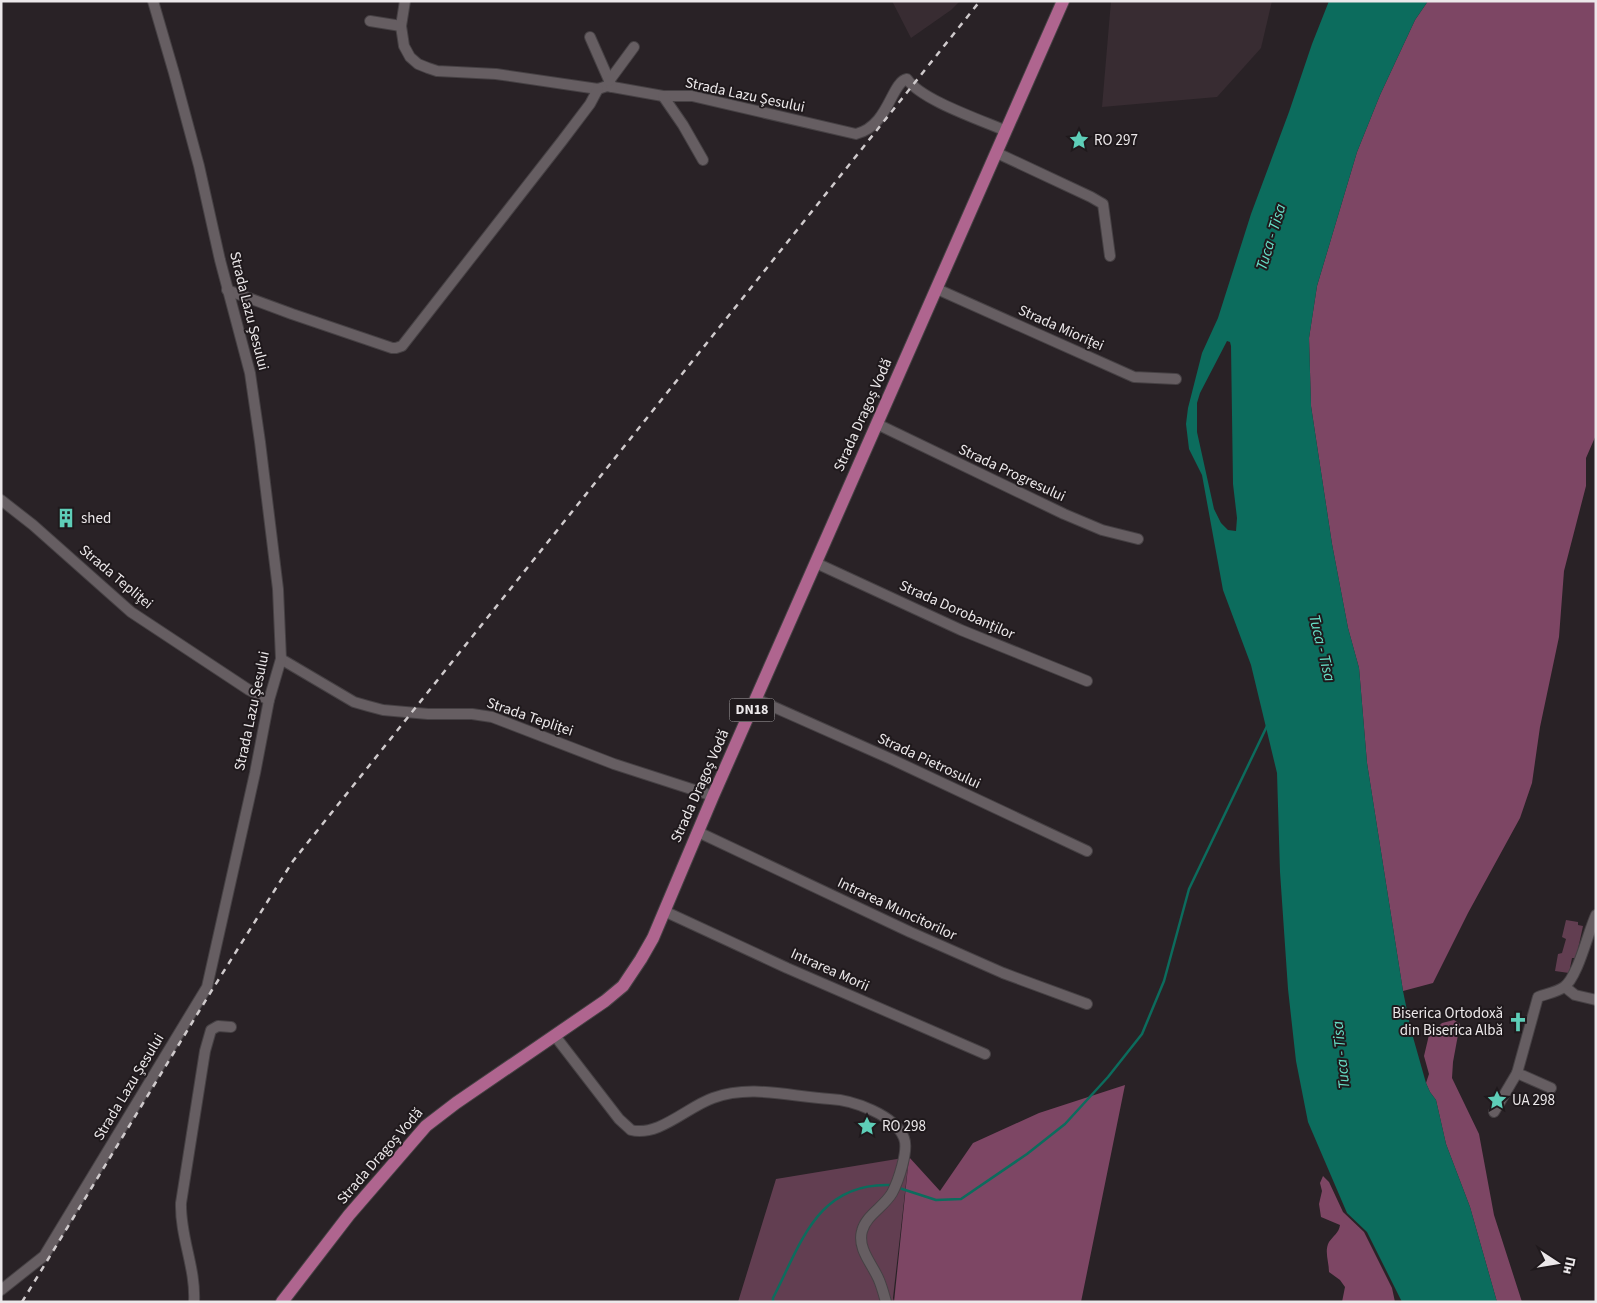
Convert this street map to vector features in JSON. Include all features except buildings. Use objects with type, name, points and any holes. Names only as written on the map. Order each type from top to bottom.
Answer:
[{"type":"main road","name":"Strada Dragoș Vodă","points":[[282,1302],[349,1216],[426,1126],[456,1103],[605,1001],[623,986],[641,960],[653,938],[713,796],[1063,1]]},
{"type":"street","name":"Strada Lazu Șesului","points":[[5,1288],[14,1278],[44,1256],[207,987],[255,773],[269,700],[281,659],[278,589],[250,373],[227,290],[199,166],[153,1]]},
{"type":"street","name":"Strada Lazu Șesului","points":[[406,1],[401,26],[404,46],[410,57],[418,64],[428,68],[496,74],[598,89],[610,84],[663,96],[684,96],[713,100],[856,134],[864,132],[873,126],[884,113],[901,81],[907,79],[929,98],[1006,131]]},
{"type":"street","points":[[370,21],[401,26]]},
{"type":"street","points":[[590,37],[610,84]]},
{"type":"street","points":[[610,84],[634,47]]},
{"type":"street","points":[[227,290],[392,348],[402,346],[556,149],[590,104],[598,89]]},
{"type":"street","points":[[663,96],[683,125],[703,160]]},
{"type":"street","points":[[997,153],[1092,197],[1103,204],[1110,256]]},
{"type":"street","name":"Strada Mioriței","points":[[937,289],[1134,377],[1176,379]]},
{"type":"street","name":"Strada Progresului","points":[[877,424],[1064,514],[1102,530],[1138,539]]},
{"type":"street","name":"Strada Tepliței","points":[[1,500],[40,530],[131,612],[249,690],[269,700]]},
{"type":"street","name":"Strada Dorobanților","points":[[816,563],[961,630],[1087,681]]},
{"type":"street","name":"Strada Tepliței","points":[[281,659],[354,702],[383,710],[428,714],[472,714],[492,717],[614,764],[713,796]]},
{"type":"street","name":"Strada Pietrosului","points":[[756,700],[891,759],[1087,851]]},
{"type":"street","name":"Intrarea Muncitorilor","points":[[698,832],[918,936],[1003,973],[1087,1004]]},
{"type":"street","name":"Intrarea Morii","points":[[664,911],[787,968],[985,1054]]},
{"type":"street","points":[[1494,1112],[1517,1073],[1538,997],[1565,987],[1581,959],[1596,915]]},
{"type":"street","points":[[1565,987],[1575,995],[1596,1000]]},
{"type":"street","points":[[194,1302],[193,1279],[181,1224],[181,1203],[205,1051],[211,1030],[218,1026],[231,1027]]},
{"type":"street","points":[[556,1036],[620,1119],[631,1130],[650,1131],[714,1097],[742,1092],[768,1092],[839,1099],[868,1107],[899,1130],[904,1139],[906,1150],[895,1187],[887,1200],[866,1220],[862,1232],[862,1245],[879,1280],[886,1302]]},
{"type":"street","points":[[1517,1073],[1550,1088]]},
{"type":"shaded area","points":[[892,1],[960,1],[951,10],[911,38]]},
{"type":"shaded area","points":[[1111,1],[1272,1],[1261,48],[1217,97],[1102,107]]},
{"type":"shaded area","points":[[1428,1],[1596,1],[1596,435],[1586,458],[1586,486],[1564,571],[1559,637],[1540,727],[1532,783],[1520,818],[1468,913],[1433,983],[1403,991],[1367,763],[1359,668],[1348,628],[1332,544],[1311,406],[1309,338],[1317,286],[1357,152],[1380,95],[1415,20]]},
{"type":"shaded area","points":[[1566,920],[1578,922],[1578,925],[1583,926],[1576,958],[1572,958],[1569,973],[1555,971],[1558,954],[1562,953],[1566,939],[1562,937]]},
{"type":"shaded area","points":[[1454,1020],[1460,1024],[1452,1078],[1479,1134],[1494,1215],[1522,1302],[1497,1302],[1470,1207],[1446,1144],[1436,1100],[1426,1083],[1429,1074],[1424,1056],[1429,1035],[1442,1023]]},
{"type":"shaded area","points":[[1125,1085],[1081,1302],[894,1302],[909,1157],[940,1191],[973,1143],[1039,1113]]},
{"type":"shaded area","points":[[909,1157],[894,1302],[738,1302],[776,1179]]},
{"type":"shaded area","points":[[1323,1176],[1329,1182],[1343,1212],[1364,1232],[1392,1288],[1395,1302],[1342,1302],[1345,1287],[1340,1280],[1329,1272],[1327,1253],[1329,1242],[1340,1225],[1321,1217],[1319,1204],[1322,1191],[1320,1183]]},
{"type":"water","name":"Тиса - Tisa","points":[[1329,1],[1428,1],[1415,20],[1380,95],[1357,152],[1317,286],[1309,338],[1311,406],[1332,544],[1348,628],[1359,668],[1367,763],[1403,991],[1411,1030],[1426,1083],[1436,1100],[1446,1144],[1470,1207],[1497,1302],[1402,1302],[1367,1232],[1347,1213],[1308,1122],[1296,1061],[1288,989],[1280,872],[1277,773],[1251,665],[1223,590],[1202,475],[1189,449],[1186,424],[1188,408],[1202,353],[1218,318],[1251,214]],"holes":[[[1227,341],[1230,342],[1233,484],[1237,518],[1236,531],[1228,530],[1221,523],[1214,509],[1197,432],[1197,403],[1200,393]]]},
{"type":"waterway","points":[[896,1187],[936,1200],[961,1199],[1027,1154],[1065,1124],[1108,1077],[1142,1034],[1164,981],[1189,889],[1267,726]]},
{"type":"waterway","points":[[773,1302],[773,1298],[803,1238],[815,1220],[829,1205],[845,1194],[866,1187],[891,1185]]},
{"type":"railway","points":[[22,1302],[293,861],[980,1]]},
{"type":"place","name":"RO 297","points":[[1079,140]]},
{"type":"place","name":"shed","points":[[66,518]]},
{"type":"place","name":"Biserica Ortodoxă din Biserica Albă","points":[[1518,1022]]},
{"type":"place","name":"UA 298","points":[[1497,1100]]},
{"type":"place","name":"RO 298","points":[[867,1126]]}]
